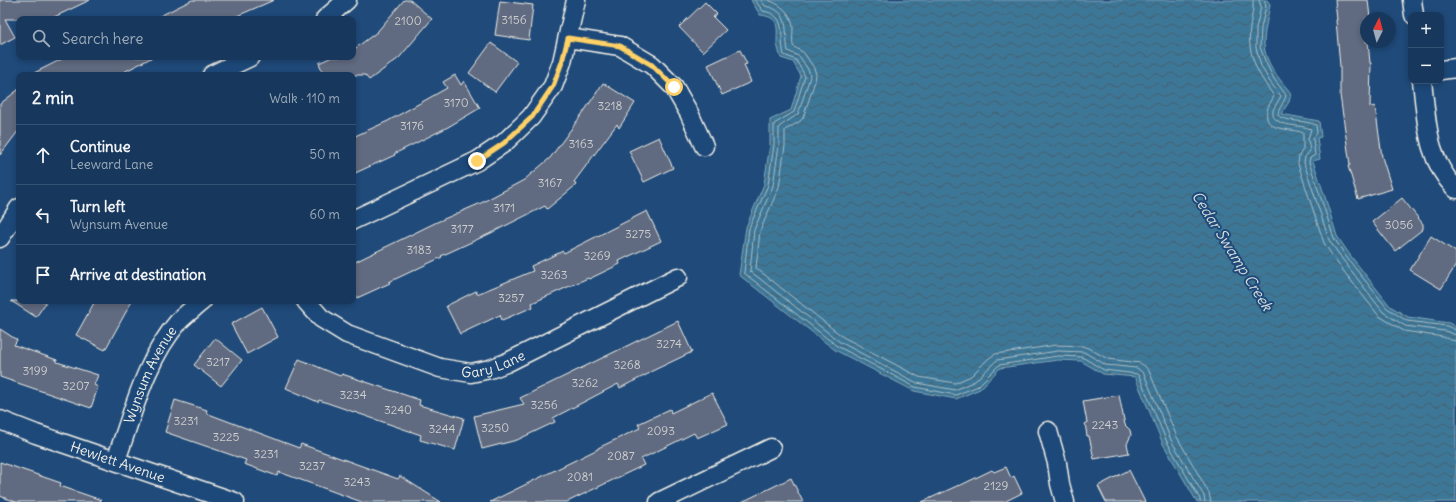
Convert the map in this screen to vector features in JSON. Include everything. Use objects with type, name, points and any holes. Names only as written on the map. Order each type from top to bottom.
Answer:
[{"type":"street","points":[[328,16],[347,0]]},
{"type":"street","points":[[356,219],[477,161],[504,143],[532,117],[553,86],[562,62],[576,0]]},
{"type":"street","points":[[1412,0],[1414,12]]},
{"type":"street","points":[[568,38],[620,46],[652,65],[674,87],[689,113],[704,146]]},
{"type":"street","points":[[218,72],[244,60]]},
{"type":"street","points":[[1444,70],[1456,68]]},
{"type":"street","points":[[1422,84],[1429,140],[1437,164],[1448,181],[1456,189]]},
{"type":"street","points":[[0,238],[16,213]]},
{"type":"street","name":"Gary Lane","points":[[309,304],[322,318],[347,334],[440,368],[471,372],[490,369],[506,363],[678,277]]},
{"type":"street","name":"Wynsum Avenue","points":[[116,460],[147,370],[179,321],[199,304]]},
{"type":"street","name":"Hewlett Avenue","points":[[0,420],[36,434],[116,460],[235,502]]},
{"type":"street","points":[[1048,431],[1057,463],[1060,484],[1065,502]]},
{"type":"street","points":[[658,502],[771,448]]},
{"type":"water","name":"Cedar Swamp Creek","points":[[751,0],[1267,0],[1270,4],[1265,34],[1265,51],[1274,71],[1291,93],[1289,102],[1281,114],[1319,121],[1321,137],[1317,138],[1320,159],[1313,161],[1337,236],[1390,306],[1408,317],[1449,323],[1456,327],[1456,502],[1197,502],[1163,444],[1135,377],[1103,374],[1081,361],[1058,360],[1000,368],[980,389],[956,399],[914,391],[835,350],[739,275],[746,227],[764,184],[770,144],[770,120],[791,110],[801,76],[793,62],[781,58],[777,43],[776,24],[771,18],[760,15]]},
{"type":"building","points":[[0,0],[90,0],[56,16],[16,16],[16,19],[5,19],[15,37],[0,45]]},
{"type":"building","points":[[192,0],[274,0],[237,16],[160,16]]},
{"type":"building","points":[[404,0],[410,0],[432,19],[399,58],[369,80],[365,75],[356,75],[356,72],[323,72],[319,63],[326,60],[356,60],[356,48],[377,32]]},
{"type":"building","points":[[1335,0],[1368,0],[1369,12],[1360,12],[1360,48],[1369,48],[1371,63],[1370,107],[1375,106],[1382,157],[1392,189],[1358,199],[1348,166],[1350,165],[1340,95]]},
{"type":"building","points":[[500,1],[533,5],[529,40],[495,35]]},
{"type":"building","points":[[705,2],[717,14],[713,17],[726,30],[703,52],[679,27]]},
{"type":"building","points":[[491,43],[517,62],[495,92],[469,73]]},
{"type":"building","points":[[740,50],[747,64],[744,65],[751,82],[722,95],[708,65]]},
{"type":"building","points":[[60,60],[147,60],[124,72],[36,72]]},
{"type":"building","points":[[455,75],[461,85],[464,81],[480,108],[448,127],[394,154],[395,155],[356,173],[356,136],[388,121],[447,88],[443,82]]},
{"type":"building","points":[[603,83],[635,103],[619,128],[617,124],[574,182],[576,185],[547,209],[545,206],[357,298],[356,262],[437,222],[481,203],[524,180],[550,158]]},
{"type":"building","points":[[16,91],[16,134],[0,155],[0,104]]},
{"type":"building","points":[[659,137],[673,168],[644,182],[629,151]]},
{"type":"building","points":[[1402,198],[1423,224],[1423,229],[1395,251],[1372,222]]},
{"type":"building","points":[[647,211],[661,241],[619,261],[620,264],[589,279],[588,278],[532,303],[533,307],[502,320],[500,315],[460,334],[446,306],[476,291],[477,294],[533,271],[531,266],[563,251],[564,253]]},
{"type":"building","points":[[1431,236],[1456,252],[1456,265],[1441,289],[1410,270]]},
{"type":"building","points":[[11,301],[16,301],[16,304],[45,304],[36,317]]},
{"type":"building","points":[[93,304],[130,304],[105,350],[76,335]]},
{"type":"building","points":[[262,307],[278,337],[247,354],[231,324]]},
{"type":"building","points":[[678,321],[692,352],[620,388],[618,384],[553,418],[555,422],[517,440],[482,449],[474,416],[524,404],[520,398]]},
{"type":"building","points":[[0,329],[17,340],[14,345],[57,360],[57,362],[98,375],[94,385],[98,387],[91,408],[0,377]]},
{"type":"building","points":[[215,338],[242,360],[221,386],[194,365]]},
{"type":"building","points":[[299,359],[340,376],[342,374],[420,400],[419,405],[464,418],[455,450],[420,440],[421,435],[319,400],[318,402],[286,388]]},
{"type":"building","points":[[712,393],[728,424],[697,438],[694,433],[641,459],[644,465],[567,502],[490,502],[640,428],[638,424],[670,409],[671,413]]},
{"type":"building","points":[[1119,395],[1125,425],[1130,430],[1131,435],[1127,444],[1129,453],[1094,459],[1089,436],[1087,436],[1085,423],[1087,423],[1083,401]]},
{"type":"building","points":[[175,400],[207,410],[206,413],[299,448],[301,444],[398,479],[400,476],[441,502],[362,502],[279,472],[277,476],[244,464],[246,460],[165,432]]},
{"type":"building","points":[[0,462],[61,483],[60,486],[101,500],[100,502],[16,502],[0,496]]},
{"type":"building","points":[[1006,467],[1011,478],[1014,476],[1022,493],[1004,502],[922,502],[992,470],[994,472]]},
{"type":"building","points":[[1129,470],[1145,502],[1106,502],[1098,486]]},
{"type":"building","points":[[791,478],[803,502],[742,502]]},
{"type":"route","points":[[477,161],[504,143],[532,117],[553,86],[562,62],[568,38],[620,46],[652,65],[674,87]]}]
